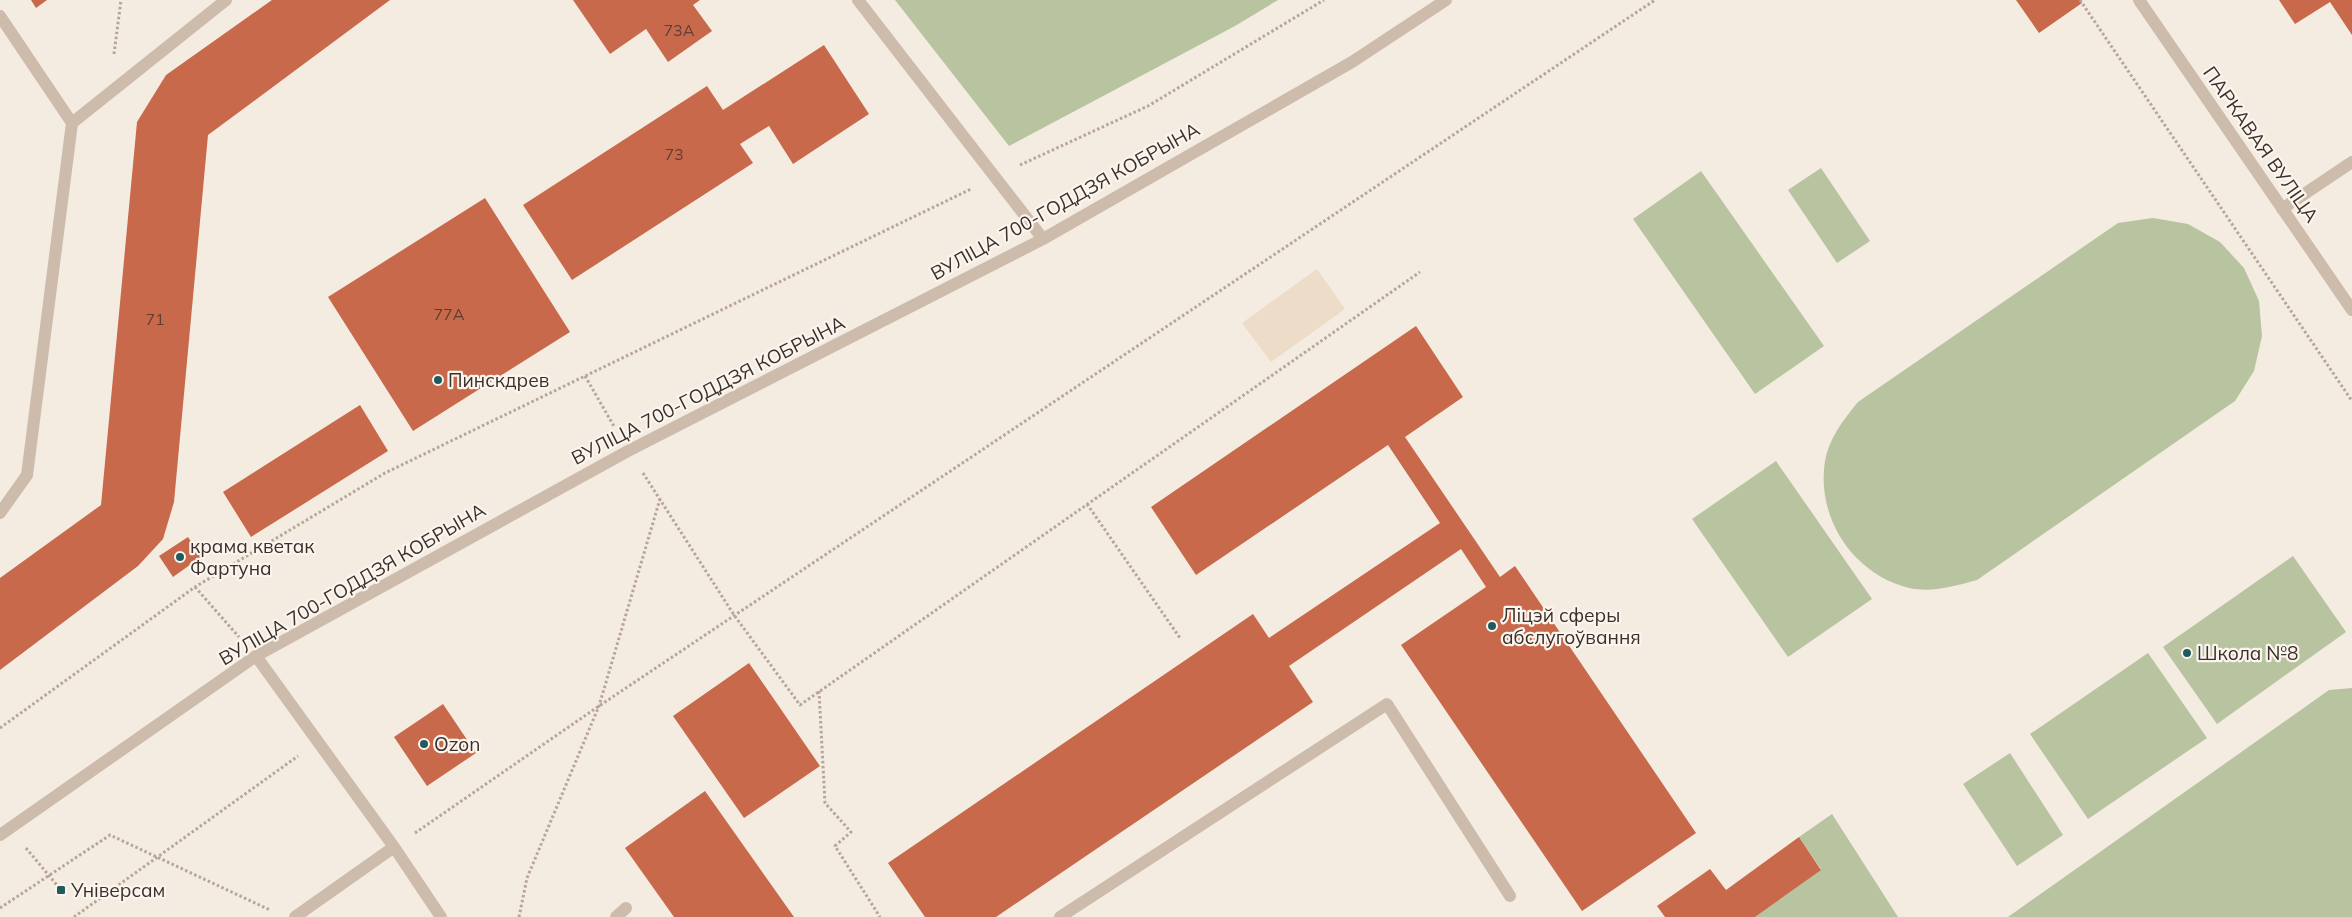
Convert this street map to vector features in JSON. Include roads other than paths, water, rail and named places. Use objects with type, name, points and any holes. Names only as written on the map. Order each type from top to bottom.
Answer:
[{"type":"street","points":[[72,123],[226,0]]},
{"type":"street","points":[[858,0],[1042,239]]},
{"type":"street","name":"ВУЛІЦА 700-ГОДДЗЯ КОБРЫНА","points":[[5,832],[256,656],[628,451],[1042,239],[1352,62],[1446,0]]},
{"type":"street","name":"ПАРКАВАЯ ВУЛІЦА","points":[[2139,0],[2352,310]]},
{"type":"street","points":[[0,16],[72,123],[27,475],[0,513]]},
{"type":"street","points":[[2282,209],[2352,162]]},
{"type":"street","points":[[256,656],[394,847],[441,917]]},
{"type":"street","points":[[1060,917],[1387,704],[1510,896]]},
{"type":"street","points":[[295,917],[394,847]]},
{"type":"street","points":[[616,917],[626,908]]},
{"type":"place","name":"Пинскдрев","points":[[438,380]]},
{"type":"place","name":"крама кветак Фартуна","points":[[180,557]]},
{"type":"place","name":"Ліцэй сферы абслугоўвання","points":[[1492,626]]},
{"type":"place","name":"Школа №8","points":[[2187,653]]},
{"type":"place","name":"Ozon","points":[[424,744]]},
{"type":"place","name":"Універсам","points":[[61,890]]}]
